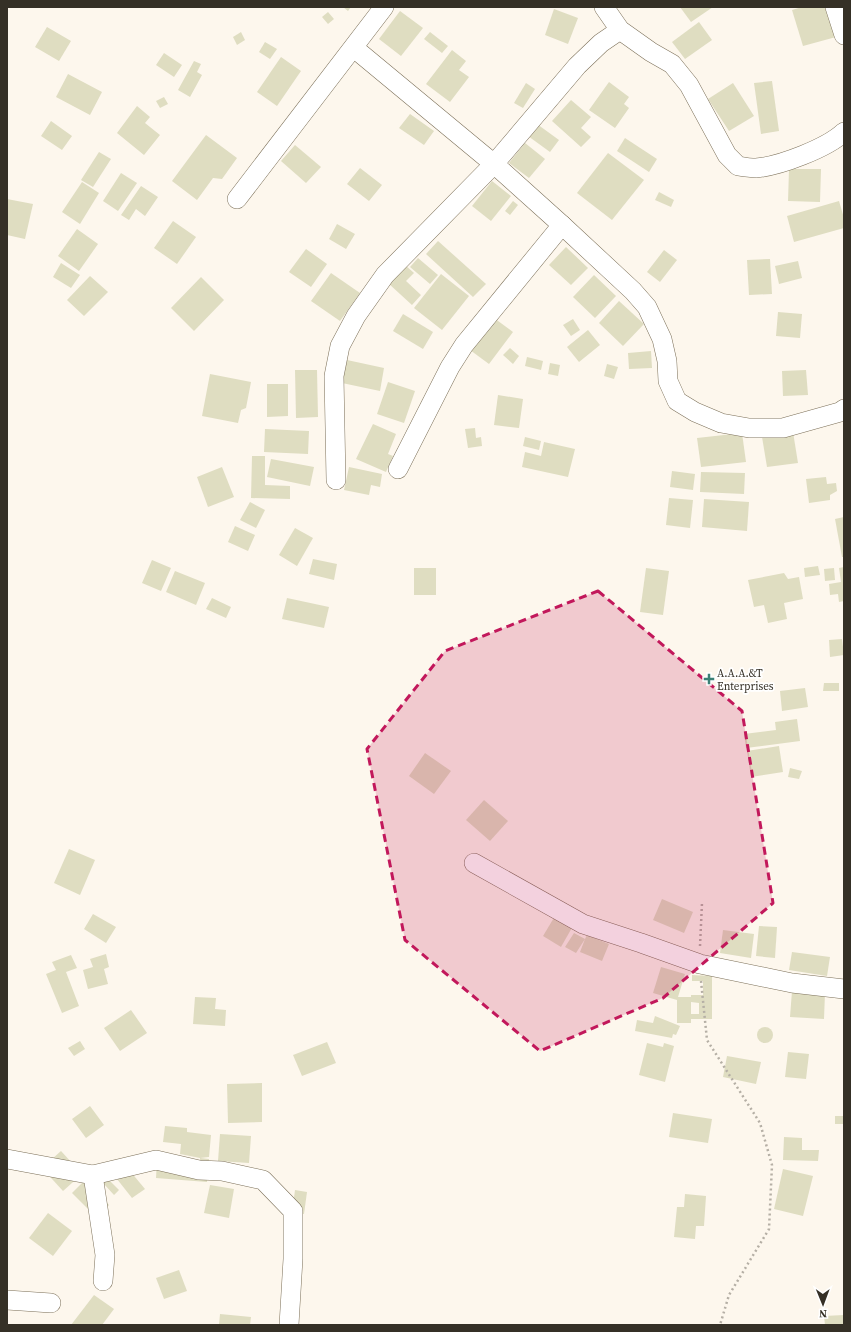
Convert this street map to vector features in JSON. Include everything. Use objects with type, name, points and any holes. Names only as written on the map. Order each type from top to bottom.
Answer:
[{"type":"street","points":[[237,199],[384,7]]},
{"type":"street","points":[[604,7],[620,30],[651,52],[672,64],[689,84],[727,155],[738,166],[757,168],[785,162],[819,149],[844,132]]},
{"type":"street","points":[[835,7],[844,35]]},
{"type":"street","points":[[336,480],[334,376],[340,346],[356,316],[385,275],[494,164],[577,66],[601,43],[620,30]]},
{"type":"street","points":[[354,48],[494,164],[633,291],[647,308],[662,339],[667,361],[668,382],[676,401],[694,412],[721,423],[749,428],[782,428],[840,412],[844,409]]},
{"type":"street","points":[[398,470],[450,367],[464,345],[562,225]]},
{"type":"street","points":[[474,863],[583,924],[700,964],[792,983],[844,989]]},
{"type":"street","points":[[7,1159],[93,1175],[156,1160],[199,1170],[222,1171],[263,1180],[294,1211],[289,1325]]},
{"type":"street","points":[[93,1175],[105,1255],[103,1281]]},
{"type":"street","points":[[7,1300],[51,1303]]},
{"type":"path","points":[[702,903],[700,964],[707,1040],[760,1123],[772,1165],[769,1229],[729,1295],[720,1325]]},
{"type":"highlighted area","points":[[598,591],[742,711],[773,903],[663,998],[540,1051],[405,940],[367,749],[445,651]]},
{"type":"building","points":[[343,7],[351,7],[348,11]]},
{"type":"building","points":[[680,7],[713,7],[691,22]]},
{"type":"building","points":[[802,7],[827,7],[836,37],[803,46],[792,10]]},
{"type":"building","points":[[554,9],[578,18],[568,44],[545,35]]},
{"type":"building","points":[[400,11],[423,28],[401,56],[379,39]]},
{"type":"building","points":[[328,12],[334,19],[328,24],[322,17]]},
{"type":"building","points":[[699,22],[712,40],[685,59],[672,42]]},
{"type":"building","points":[[47,27],[71,41],[59,61],[35,47]]},
{"type":"building","points":[[241,32],[245,40],[237,45],[233,37]]},
{"type":"building","points":[[430,32],[448,46],[442,53],[424,39]]},
{"type":"building","points":[[265,42],[277,49],[270,59],[259,52]]},
{"type":"building","points":[[452,50],[466,61],[459,70],[469,77],[450,102],[426,84]]},
{"type":"building","points":[[164,53],[182,65],[174,77],[156,65]]},
{"type":"building","points":[[281,57],[301,71],[277,106],[257,92]]},
{"type":"building","points":[[194,61],[201,64],[197,72],[202,75],[190,97],[178,90]]},
{"type":"building","points":[[68,74],[102,92],[90,115],[56,97]]},
{"type":"building","points":[[772,81],[779,131],[761,134],[754,83]]},
{"type":"building","points":[[609,82],[629,97],[624,104],[629,108],[615,128],[589,110]]},
{"type":"building","points":[[526,83],[535,89],[523,108],[514,103]]},
{"type":"building","points":[[733,83],[754,116],[729,131],[708,99]]},
{"type":"building","points":[[164,97],[168,104],[160,108],[156,101]]},
{"type":"building","points":[[571,100],[591,117],[581,128],[591,137],[581,147],[552,121]]},
{"type":"building","points":[[137,106],[150,117],[145,123],[160,135],[144,155],[117,133]]},
{"type":"building","points":[[410,114],[434,131],[424,145],[399,128]]},
{"type":"building","points":[[51,121],[72,136],[62,150],[41,136]]},
{"type":"building","points":[[537,124],[559,140],[550,152],[528,136]]},
{"type":"building","points":[[206,135],[237,158],[222,179],[213,178],[197,200],[172,181]]},
{"type":"building","points":[[625,138],[657,159],[649,172],[617,151]]},
{"type":"building","points":[[525,143],[545,159],[529,178],[509,163]]},
{"type":"building","points":[[295,145],[321,167],[306,183],[281,161]]},
{"type":"building","points":[[99,152],[111,159],[93,187],[81,180]]},
{"type":"building","points":[[608,153],[644,180],[612,220],[577,193]]},
{"type":"building","points":[[360,168],[382,185],[369,201],[347,184]]},
{"type":"building","points":[[789,169],[821,169],[820,202],[788,201]]},
{"type":"building","points":[[121,173],[137,183],[118,211],[103,201]]},
{"type":"building","points":[[492,181],[511,196],[491,221],[472,206]]},
{"type":"building","points":[[82,182],[99,193],[80,224],[62,212]]},
{"type":"building","points":[[141,186],[158,197],[145,216],[136,209],[129,220],[121,215]]},
{"type":"building","points":[[659,192],[674,200],[671,207],[655,200]]},
{"type":"building","points":[[7,199],[33,204],[25,239],[7,235]]},
{"type":"building","points":[[513,201],[518,205],[510,215],[505,211]]},
{"type":"building","points":[[839,201],[844,218],[844,228],[794,242],[787,216]]},
{"type":"building","points":[[173,221],[196,237],[177,264],[154,248]]},
{"type":"building","points":[[337,224],[355,234],[346,249],[329,239]]},
{"type":"building","points":[[77,229],[98,244],[79,271],[58,256]]},
{"type":"building","points":[[438,241],[486,284],[473,297],[426,254]]},
{"type":"building","points":[[566,247],[588,268],[571,285],[549,265]]},
{"type":"building","points":[[306,249],[327,264],[311,287],[289,272]]},
{"type":"building","points":[[664,250],[677,260],[660,282],[647,272]]},
{"type":"building","points":[[418,258],[438,275],[430,284],[410,267]]},
{"type":"building","points":[[770,259],[772,294],[749,295],[747,260]]},
{"type":"building","points":[[798,261],[802,278],[779,284],[775,266]]},
{"type":"building","points":[[61,263],[80,275],[71,288],[53,277]]},
{"type":"building","points":[[405,265],[414,273],[406,281],[421,295],[412,305],[388,283]]},
{"type":"building","points":[[331,273],[360,293],[340,321],[311,301]]},
{"type":"building","points":[[441,274],[469,296],[442,330],[414,308]]},
{"type":"building","points":[[594,275],[616,296],[595,318],[573,297]]},
{"type":"building","points":[[90,276],[108,292],[84,316],[67,300]]},
{"type":"building","points":[[201,277],[224,300],[194,331],[171,308]]},
{"type":"building","points":[[619,301],[644,324],[623,346],[599,323]]},
{"type":"building","points":[[778,312],[802,314],[800,338],[776,336]]},
{"type":"building","points":[[403,314],[433,332],[423,349],[393,331]]},
{"type":"building","points":[[494,318],[513,332],[489,364],[470,350]]},
{"type":"building","points":[[573,319],[580,330],[571,336],[563,325]]},
{"type":"building","points":[[588,330],[600,345],[579,362],[567,347]]},
{"type":"building","points":[[510,348],[519,356],[513,364],[503,355]]},
{"type":"building","points":[[651,351],[652,368],[629,369],[628,353]]},
{"type":"building","points":[[527,357],[543,361],[541,370],[525,366]]},
{"type":"building","points":[[347,360],[384,368],[380,391],[342,383]]},
{"type":"building","points":[[550,363],[560,365],[558,376],[548,374]]},
{"type":"building","points":[[607,364],[618,367],[614,379],[604,376]]},
{"type":"building","points":[[295,370],[317,370],[318,417],[296,418]]},
{"type":"building","points":[[806,370],[808,395],[783,396],[782,371]]},
{"type":"building","points":[[210,374],[251,382],[246,408],[241,410],[238,423],[202,416]]},
{"type":"building","points":[[388,382],[415,391],[404,423],[377,414]]},
{"type":"building","points":[[267,384],[288,384],[288,416],[267,417]]},
{"type":"building","points":[[498,395],[523,399],[519,428],[494,425]]},
{"type":"building","points":[[373,424],[396,434],[388,454],[393,456],[386,472],[356,459]]},
{"type":"building","points":[[475,428],[476,438],[481,437],[482,446],[468,448],[465,429]]},
{"type":"building","points":[[265,429],[309,431],[308,454],[264,452]]},
{"type":"building","points":[[793,432],[798,463],[767,467],[762,437]]},
{"type":"building","points":[[742,433],[746,462],[701,467],[697,438]]},
{"type":"building","points":[[525,437],[541,441],[539,450],[523,446]]},
{"type":"building","points":[[544,442],[575,449],[568,477],[522,467],[525,452],[541,456]]},
{"type":"building","points":[[252,456],[265,456],[265,485],[290,486],[290,499],[251,498]]},
{"type":"building","points":[[271,459],[314,467],[310,486],[267,477]]},
{"type":"building","points":[[222,467],[234,497],[208,507],[197,477]]},
{"type":"building","points":[[349,467],[382,474],[380,487],[371,485],[369,495],[344,490]]},
{"type":"building","points":[[672,471],[695,474],[693,490],[670,487]]},
{"type":"building","points":[[701,472],[745,473],[744,494],[700,492]]},
{"type":"building","points":[[826,477],[827,484],[836,483],[837,491],[830,495],[830,500],[809,503],[806,479]]},
{"type":"building","points":[[669,498],[693,500],[690,528],[666,525]]},
{"type":"building","points":[[704,499],[749,502],[747,531],[702,527]]},
{"type":"building","points":[[250,502],[265,510],[256,528],[240,520]]},
{"type":"building","points":[[844,517],[844,557],[842,557],[835,519]]},
{"type":"building","points":[[235,526],[255,535],[248,551],[228,542]]},
{"type":"building","points":[[295,528],[313,538],[297,566],[279,555]]},
{"type":"building","points":[[313,559],[337,564],[334,580],[309,574]]},
{"type":"building","points":[[152,560],[171,568],[161,591],[142,583]]},
{"type":"building","points":[[818,566],[820,575],[805,577],[804,568]]},
{"type":"building","points":[[844,567],[844,601],[839,602],[838,594],[830,595],[829,584],[841,582],[839,568]]},
{"type":"building","points":[[414,568],[436,568],[436,595],[414,595]]},
{"type":"building","points":[[646,568],[669,571],[663,615],[640,612]]},
{"type":"building","points":[[834,568],[835,580],[825,581],[824,569]]},
{"type":"building","points":[[175,571],[205,583],[196,605],[166,592]]},
{"type":"building","points":[[784,573],[788,579],[799,577],[803,599],[784,603],[787,619],[768,623],[764,605],[754,607],[748,580]]},
{"type":"building","points":[[212,598],[231,607],[226,618],[206,609]]},
{"type":"building","points":[[287,598],[329,607],[324,628],[282,619]]},
{"type":"building","points":[[842,639],[844,655],[830,657],[829,640]]},
{"type":"building","points":[[824,683],[839,683],[839,691],[823,691]]},
{"type":"building","points":[[805,688],[808,707],[782,711],[780,691]]},
{"type":"building","points":[[797,719],[800,741],[746,748],[744,734],[776,730],[775,722]]},
{"type":"building","points":[[779,746],[783,772],[751,777],[747,751]]},
{"type":"building","points":[[425,753],[451,771],[434,794],[409,776]]},
{"type":"building","points":[[790,768],[802,771],[799,779],[788,777]]},
{"type":"building","points":[[484,800],[508,821],[490,841],[466,820]]},
{"type":"building","points":[[69,849],[95,860],[80,895],[54,883]]},
{"type":"building","points":[[662,899],[693,912],[684,933],[653,920]]},
{"type":"building","points":[[93,914],[116,927],[106,943],[84,929]]},
{"type":"building","points":[[555,916],[573,926],[561,947],[543,936]]},
{"type":"building","points":[[759,926],[777,927],[775,958],[756,956]]},
{"type":"building","points":[[723,930],[754,934],[751,958],[720,953]]},
{"type":"building","points":[[574,933],[585,939],[576,953],[565,947]]},
{"type":"building","points":[[587,935],[609,944],[602,961],[580,952]]},
{"type":"building","points":[[792,952],[830,957],[827,976],[789,970]]},
{"type":"building","points":[[106,954],[109,967],[104,969],[108,984],[88,989],[83,970],[93,967],[90,959]]},
{"type":"building","points":[[71,955],[77,968],[66,972],[79,1006],[62,1013],[46,974],[56,970],[52,962]]},
{"type":"building","points":[[661,967],[685,974],[678,997],[703,995],[703,981],[692,981],[692,975],[712,976],[712,1019],[691,1019],[691,1023],[677,1023],[677,1000],[653,993]],"holes":[[[691,1002],[699,1003],[699,1014],[691,1014]]]},
{"type":"building","points":[[792,991],[825,993],[824,1019],[790,1017]]},
{"type":"building","points":[[195,997],[216,998],[215,1009],[226,1010],[225,1026],[193,1024]]},
{"type":"building","points":[[131,1010],[147,1033],[120,1051],[104,1028]]},
{"type":"building","points":[[655,1016],[680,1026],[676,1035],[673,1034],[672,1038],[635,1031],[637,1020],[653,1023]]},
{"type":"building","points":[[765,1027],[771,1029],[773,1035],[771,1041],[765,1043],[759,1041],[757,1035],[759,1029]]},
{"type":"building","points":[[80,1041],[85,1049],[74,1056],[68,1048]]},
{"type":"building","points":[[327,1042],[336,1063],[302,1076],[293,1055]]},
{"type":"building","points":[[647,1043],[663,1047],[664,1043],[674,1046],[665,1082],[639,1075]]},
{"type":"building","points":[[788,1052],[809,1054],[806,1079],[785,1077]]},
{"type":"building","points":[[727,1056],[761,1062],[756,1084],[723,1077]]},
{"type":"building","points":[[262,1083],[262,1122],[228,1123],[227,1084]]},
{"type":"building","points":[[90,1106],[104,1125],[86,1138],[72,1119]]},
{"type":"building","points":[[673,1113],[712,1119],[708,1143],[669,1137]]},
{"type":"building","points":[[835,1116],[844,1116],[844,1124],[835,1124]]},
{"type":"building","points":[[165,1126],[187,1128],[187,1132],[211,1135],[209,1157],[200,1158],[180,1154],[181,1144],[163,1142]]},
{"type":"building","points":[[220,1134],[251,1136],[249,1163],[218,1161]]},
{"type":"building","points":[[784,1137],[802,1138],[802,1150],[819,1150],[818,1161],[783,1160]]},
{"type":"building","points":[[61,1151],[82,1174],[63,1191],[42,1168]]},
{"type":"building","points":[[200,1158],[209,1159],[207,1182],[156,1178],[157,1160],[200,1168]]},
{"type":"building","points":[[125,1165],[145,1189],[132,1198],[113,1174]]},
{"type":"building","points":[[97,1168],[119,1190],[114,1195],[104,1184],[96,1192],[109,1205],[97,1218],[72,1193]]},
{"type":"building","points":[[783,1169],[813,1176],[803,1216],[774,1209]]},
{"type":"building","points":[[210,1185],[234,1189],[229,1218],[204,1213]]},
{"type":"building","points":[[295,1190],[307,1192],[304,1214],[292,1213]]},
{"type":"building","points":[[685,1194],[706,1196],[704,1226],[696,1226],[695,1239],[674,1237],[677,1207],[684,1207]]},
{"type":"building","points":[[48,1213],[72,1231],[53,1256],[29,1238]]},
{"type":"building","points":[[179,1270],[187,1291],[164,1299],[156,1278]]},
{"type":"building","points":[[94,1295],[114,1309],[102,1325],[71,1325]]},
{"type":"building","points":[[220,1314],[251,1317],[250,1325],[219,1325]]},
{"type":"building","points":[[844,1315],[844,1325],[825,1325],[824,1316]]},
{"type":"place","name":"A.A.A.&T Enterprises","points":[[709,679]]}]
